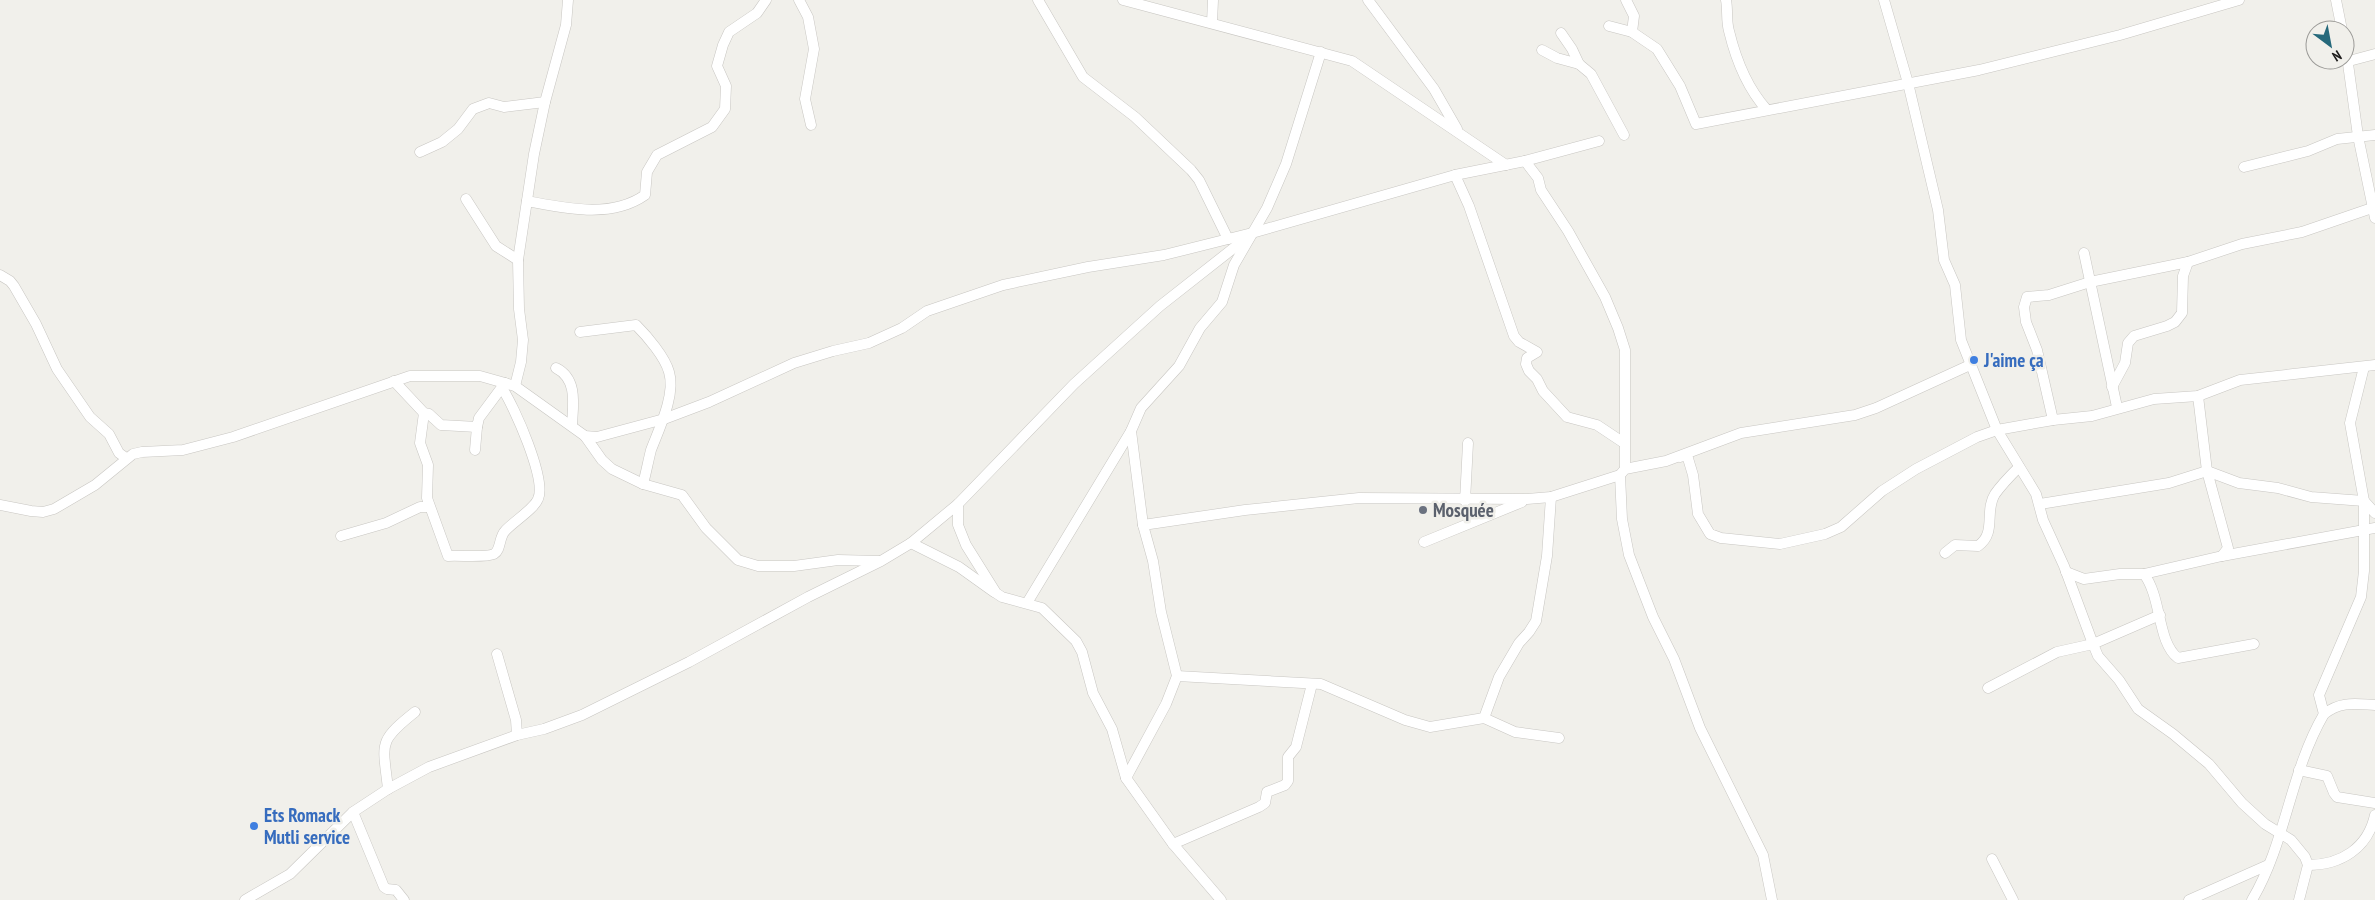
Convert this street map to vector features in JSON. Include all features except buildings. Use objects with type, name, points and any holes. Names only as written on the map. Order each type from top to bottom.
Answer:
[{"type":"street","points":[[475,450],[479,418],[507,385],[521,362],[523,340],[519,309],[518,260],[526,201],[545,102],[566,25],[568,0]]},
{"type":"street","points":[[526,201],[554,206],[607,210],[619,209],[634,203],[645,195],[647,172],[657,155],[712,126],[725,110],[726,86],[717,66],[723,45],[729,32],[757,13],[766,0]]},
{"type":"street","points":[[799,0],[808,17],[814,49],[805,99],[811,125]]},
{"type":"street","points":[[1038,0],[1083,77],[1135,117],[1191,170],[1199,180],[1228,239]]},
{"type":"street","points":[[1123,0],[1212,22],[1352,61],[1458,130],[1506,165]]},
{"type":"street","points":[[1212,22],[1213,0]]},
{"type":"street","points":[[1368,0],[1434,89],[1458,130]]},
{"type":"street","points":[[1626,0],[1634,16],[1632,32]]},
{"type":"street","points":[[1726,0],[1728,29],[1742,71],[1753,95],[1767,110]]},
{"type":"street","points":[[1884,0],[1908,82],[1938,210],[1944,260],[1955,286],[1959,332],[1970,365],[1997,430],[2040,504],[2043,520],[2066,572],[2092,644],[2098,656],[2119,680],[2138,709],[2210,764],[2242,803],[2299,848],[2308,865],[2299,900]]},
{"type":"street","points":[[1608,26],[1632,32],[1660,52],[1680,86],[1696,124],[2040,56],[2239,0]]},
{"type":"street","points":[[2336,0],[2340,20]]},
{"type":"street","points":[[1561,33],[1572,49],[1578,64]]},
{"type":"street","points":[[1542,50],[1557,58],[1578,64],[1591,74],[1624,135]]},
{"type":"street","points":[[1027,603],[1131,431],[1141,408],[1179,366],[1200,328],[1222,302],[1234,265],[1267,208],[1286,164],[1322,52]]},
{"type":"street","points":[[2355,59],[2375,54]]},
{"type":"street","points":[[2053,420],[2037,350],[2026,322],[2024,307],[2027,297],[2049,295],[2090,282],[2188,262],[2242,244],[2294,234],[2375,211],[2358,136],[2350,70]]},
{"type":"street","points":[[420,152],[442,142],[458,129],[474,109],[489,103],[504,107],[545,102]]},
{"type":"street","points":[[2244,167],[2308,151],[2337,139],[2375,135]]},
{"type":"street","points":[[586,436],[597,437],[664,419],[709,402],[794,363],[833,351],[869,343],[902,328],[928,311],[1004,285],[1088,267],[1164,255],[1252,233],[1455,175],[1525,161],[1599,141]]},
{"type":"street","points":[[1525,161],[1538,178],[1541,190],[1568,231],[1605,297],[1618,328],[1624,350],[1622,519],[1629,555],[1653,617],[1674,659],[1700,728],[1763,855],[1772,900]]},
{"type":"street","points":[[1455,175],[1469,206],[1514,336],[1519,342],[1537,352],[1527,358],[1526,364],[1529,371],[1537,379],[1543,391],[1567,417],[1597,424],[1624,443]]},
{"type":"street","points":[[466,199],[496,246],[518,260]]},
{"type":"street","points":[[245,900],[290,874],[353,812],[388,789],[429,767],[517,735],[544,730],[582,715],[689,662],[808,596],[881,561],[911,543],[958,504],[1074,384],[1160,306],[1252,233]]},
{"type":"street","points":[[2084,253],[2117,408]]},
{"type":"street","points":[[2112,387],[2125,363],[2128,343],[2134,336],[2176,322],[2182,313],[2183,276],[2188,262]]},
{"type":"street","points":[[0,275],[14,286],[36,324],[57,369],[90,417],[104,429],[119,453],[126,458]]},
{"type":"street","points":[[580,332],[636,325],[664,360],[670,374],[670,388],[664,419],[651,450],[643,484]]},
{"type":"street","points":[[1144,525],[1245,510],[1359,498],[1527,500],[1550,497],[1623,472],[1687,455],[1693,475],[1698,514],[1710,534],[1721,538],[1780,544],[1826,534],[1840,527],[1882,491],[1916,468],[1977,437],[1997,430],[2053,420],[2092,416],[2154,398],[2198,396],[2240,380],[2364,367],[2375,364]]},
{"type":"street","points":[[1666,462],[1741,433],[1855,415],[1876,408],[1970,365]]},
{"type":"street","points":[[2324,714],[2319,695],[2361,597],[2364,571],[2364,501],[2350,423],[2364,367]]},
{"type":"street","points":[[556,368],[566,375],[572,391],[572,425]]},
{"type":"street","points":[[0,505],[43,512],[54,509],[95,485],[126,458],[142,452],[183,450],[233,437],[410,376],[447,374],[480,376],[507,385],[572,425],[586,436],[602,460],[612,469],[643,484],[682,495],[706,528],[738,560],[750,565],[794,566],[838,560],[881,561]]},
{"type":"street","points":[[394,381],[424,413],[429,414],[443,425],[477,427]]},
{"type":"street","points":[[424,413],[420,443],[428,465],[427,498],[448,556],[492,554],[498,549],[502,534],[536,503],[541,488],[507,385]]},
{"type":"street","points":[[2198,396],[2207,471],[2228,548],[2222,556]]},
{"type":"street","points":[[1126,778],[1166,704],[1177,676],[1161,612],[1153,561],[1144,525],[1131,431]]},
{"type":"street","points":[[1465,500],[1468,443]]},
{"type":"street","points":[[1945,552],[1955,545],[1978,546],[1987,538],[1994,495],[2007,478],[2019,467]]},
{"type":"street","points":[[2040,504],[2169,484],[2207,471],[2239,483],[2278,488],[2311,497],[2364,501],[2375,513]]},
{"type":"street","points":[[1484,718],[1499,677],[1519,643],[1536,621],[1547,556],[1550,497]]},
{"type":"street","points":[[1424,542],[1527,500]]},
{"type":"street","points":[[958,504],[958,524],[966,545],[996,593]]},
{"type":"street","points":[[341,536],[386,523],[420,508],[429,507]]},
{"type":"street","points":[[2066,572],[2084,579],[2120,574],[2144,574],[2222,556],[2375,528]]},
{"type":"street","points":[[911,543],[959,567],[975,580],[1002,597],[1042,608],[1076,641],[1085,660],[1093,693],[1112,730],[1126,778],[1173,844],[1221,900]]},
{"type":"street","points":[[2144,574],[2150,582],[2170,652],[2178,658],[2254,644]]},
{"type":"street","points":[[1988,688],[2057,652],[2092,644],[2160,615]]},
{"type":"street","points":[[497,654],[516,720],[517,735]]},
{"type":"street","points":[[1177,676],[1312,684],[1333,688],[1405,720],[1430,728],[1484,718],[1515,732],[1559,738]]},
{"type":"street","points":[[1173,844],[1259,807],[1264,803],[1267,792],[1286,785],[1288,781],[1288,757],[1296,747],[1312,684]]},
{"type":"street","points":[[2252,900],[2268,865],[2299,770],[2324,714],[2332,708],[2346,703],[2375,705]]},
{"type":"street","points":[[388,789],[384,752],[386,741],[391,732],[415,712]]},
{"type":"street","points":[[2299,770],[2327,776],[2337,796],[2375,803]]},
{"type":"street","points":[[353,812],[384,887],[396,890],[404,900]]},
{"type":"street","points":[[2308,865],[2332,862],[2351,855],[2367,836],[2373,826],[2375,815]]},
{"type":"street","points":[[1992,859],[2013,900]]},
{"type":"street","points":[[2189,900],[2268,865]]},
{"type":"place","name":"J'aime ça","points":[[1974,360]]},
{"type":"place","name":"Mosquée","points":[[1423,510]]},
{"type":"place","name":"Ets Romack Mutli service","points":[[254,826]]}]
